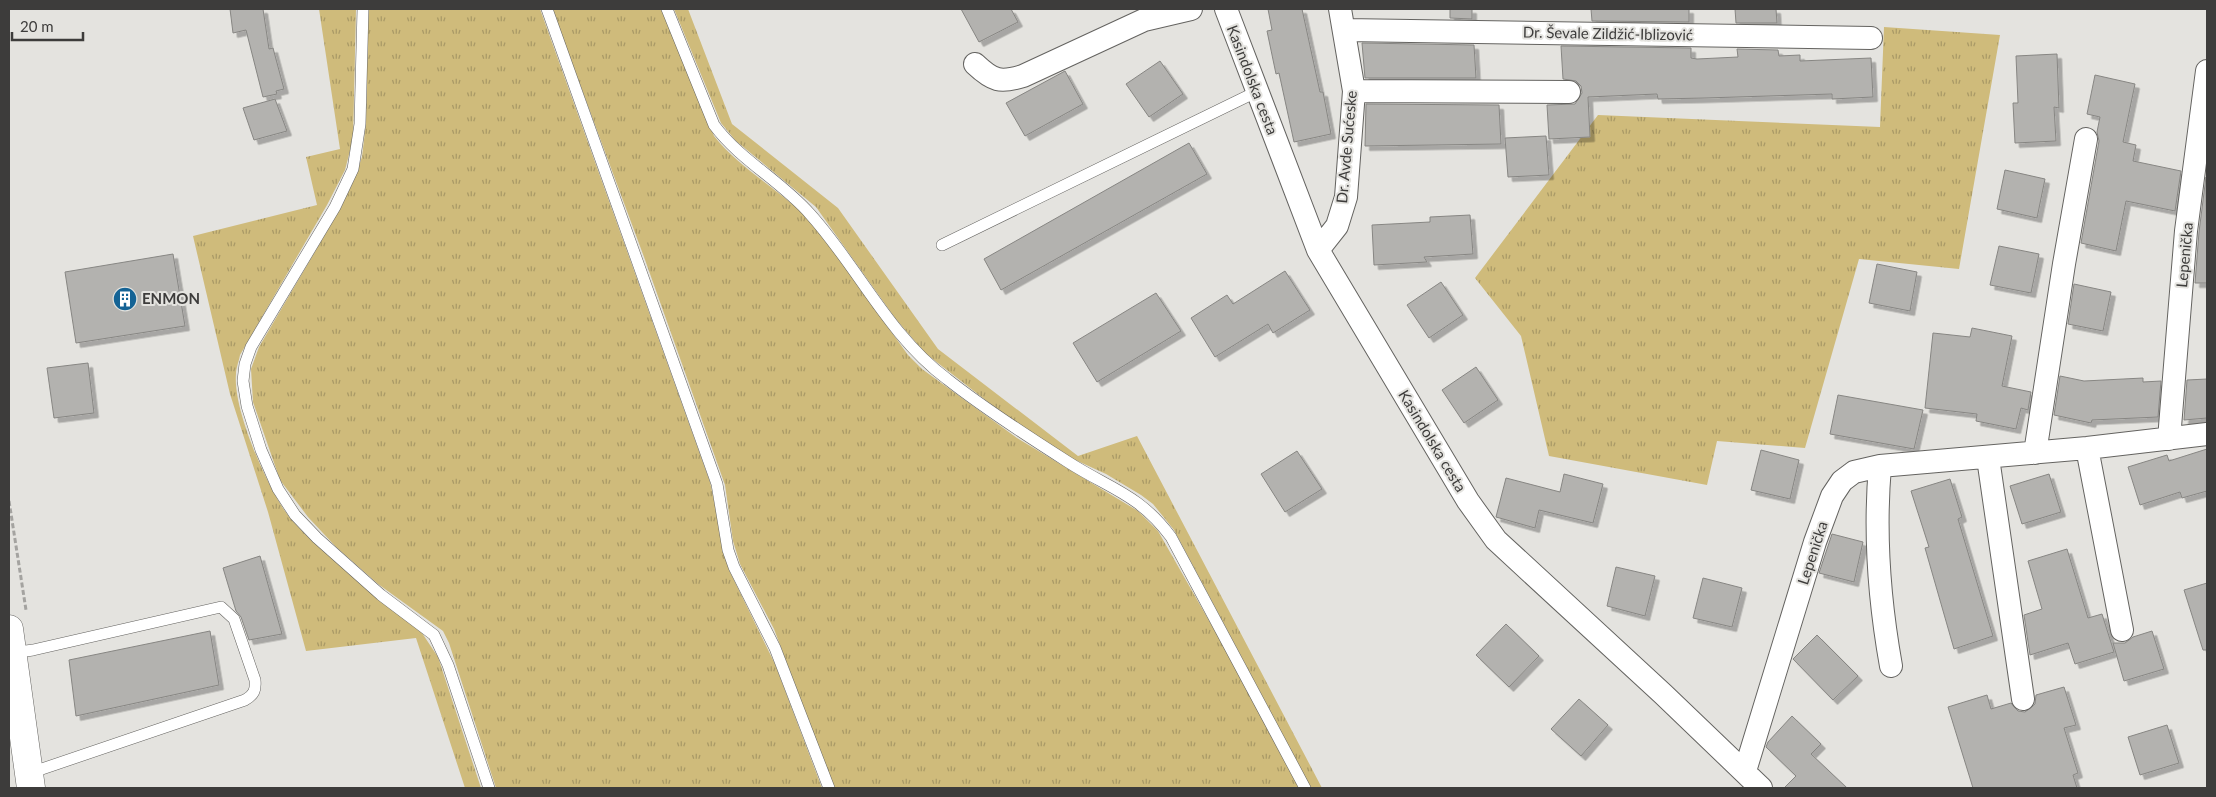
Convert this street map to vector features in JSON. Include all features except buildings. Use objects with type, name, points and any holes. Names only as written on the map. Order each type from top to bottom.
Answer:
[{"type":"main road","points":[[10,641],[30,780]]},
{"type":"street","points":[[975,64],[988,77],[1005,81],[1014,79],[1144,20],[1191,9]]},
{"type":"street","name":"Kasindolska cesta","points":[[1226,9],[1256,92],[1318,250],[1468,502],[1496,540],[1762,788]]},
{"type":"street","name":"Dr. Ševale Zildžić-Iblizović","points":[[1343,19],[1871,38]]},
{"type":"street","name":"Dr. Avde Sućeske","points":[[1318,250],[1337,226],[1346,197],[1354,91],[1343,19]]},
{"type":"street","name":"Lepenička","points":[[2170,439],[2186,231],[2207,71]]},
{"type":"street","points":[[1354,91],[1569,92]]},
{"type":"street","points":[[2035,454],[2064,264],[2086,139]]},
{"type":"street","name":"Lepenička","points":[[1745,771],[1815,542],[1832,496],[1842,481],[1854,472],[1880,466],[2035,454],[2207,434]]},
{"type":"street","points":[[2087,448],[2122,630]]},
{"type":"street","points":[[1988,458],[2023,699]]},
{"type":"street","points":[[1880,466],[1877,503],[1877,553],[1881,612],[1891,666]]},
{"type":"lane","points":[[363,9],[360,124],[353,169],[335,207],[251,347],[245,364],[243,381],[247,406],[261,450],[278,489],[295,515],[374,588],[434,635],[445,656],[489,788]]},
{"type":"lane","points":[[547,9],[717,484],[728,550],[734,567],[775,648],[829,788]]},
{"type":"lane","points":[[667,9],[714,124],[725,140],[808,211],[831,237],[894,328],[912,349],[947,380],[1070,463],[1120,489],[1160,522],[1170,537],[1305,788]]},
{"type":"lane","points":[[942,246],[1256,92]]},
{"type":"lane","points":[[10,641],[33,650],[221,607],[234,618],[255,680],[256,689],[252,696],[245,700],[30,780]]},
{"type":"green space","points":[[319,9],[356,9],[353,139],[345,170],[327,205],[240,355],[236,369],[236,388],[239,405],[258,460],[290,518],[308,537],[422,633],[438,657],[481,788],[465,788],[416,638],[306,651],[268,512],[230,394],[193,236],[317,205],[306,157],[340,149]]},
{"type":"green space","points":[[368,9],[540,9],[710,482],[729,570],[775,664],[822,788],[496,788],[449,643],[443,631],[378,584],[336,547],[308,517],[280,480],[253,402],[251,369],[259,347],[340,209],[354,180],[362,157],[366,123]]},
{"type":"green space","points":[[552,9],[661,9],[714,136],[736,159],[801,211],[813,223],[908,355],[922,369],[1017,438],[1138,511],[1158,531],[1249,691],[1299,788],[834,788],[774,629],[740,564],[733,541],[725,485],[644,257]]},
{"type":"green space","points":[[674,9],[688,9],[732,124],[838,208],[938,349],[1078,456],[1137,436],[1322,788],[1311,788],[1174,530],[1153,504],[1106,474],[1071,458],[1006,416],[925,353],[895,318],[816,207],[736,141],[721,123]]},
{"type":"green space","points":[[1884,27],[2000,35],[1959,269],[1859,259],[1805,448],[1717,441],[1707,485],[1549,456],[1521,336],[1475,278],[1598,115],[1880,127]]},
{"type":"place","name":"ENMON","points":[[125,299]]}]
